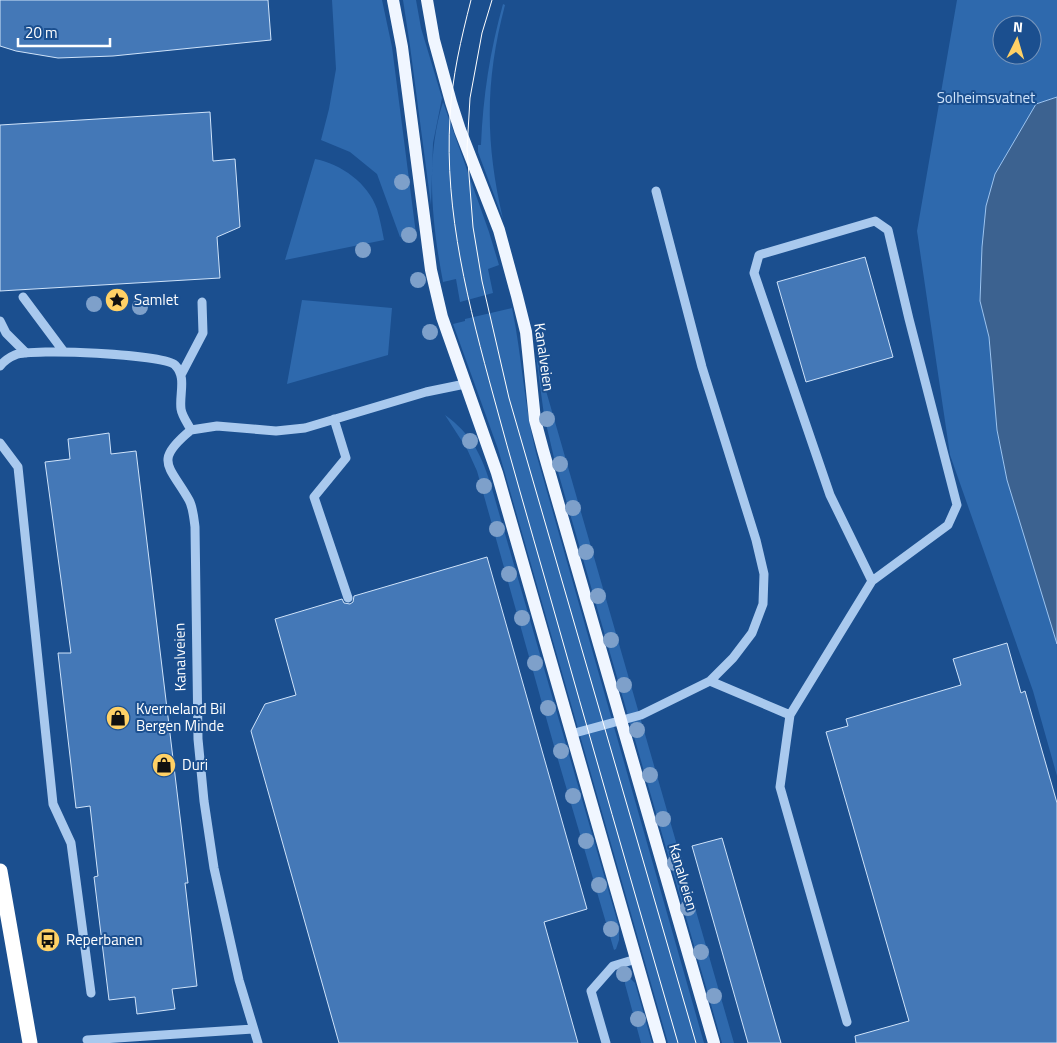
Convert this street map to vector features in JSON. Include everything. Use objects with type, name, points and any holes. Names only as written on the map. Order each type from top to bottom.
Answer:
[{"type":"highway","points":[[0,871],[30,1043]]},
{"type":"main road","points":[[393,0],[402,47],[431,270],[442,317],[497,473],[660,1043]]},
{"type":"main road","name":"Kanalveien","points":[[427,0],[434,40],[451,102],[499,230],[526,332],[535,420],[714,1043]]},
{"type":"street","points":[[571,734],[641,715],[710,681],[733,658],[752,633],[763,604],[764,574],[756,540],[702,367],[656,191]]},
{"type":"street","points":[[848,1022],[780,787],[790,715],[872,581],[948,525],[957,505],[888,230],[874,221],[759,255],[754,273],[830,495],[872,581]]},
{"type":"street","points":[[23,297],[64,352]]},
{"type":"street","points":[[202,302],[203,334],[182,374],[181,410],[191,430],[217,426],[276,432],[305,428],[426,392],[465,384]]},
{"type":"street","points":[[0,321],[6,333],[26,353]]},
{"type":"street","points":[[0,366],[16,354],[26,353],[122,354],[160,359],[174,364],[182,374]]},
{"type":"street","points":[[334,420],[346,458],[314,497],[348,598]]},
{"type":"street","name":"Kanalveien","points":[[191,430],[176,442],[169,453],[168,466],[190,502],[195,527],[198,738],[204,801],[214,868],[240,980],[258,1043]]},
{"type":"street","points":[[0,443],[18,467],[53,804],[71,843],[91,992]]},
{"type":"street","points":[[710,681],[790,715]]},
{"type":"street","points":[[606,1043],[591,991],[613,966],[636,959]]},
{"type":"street","points":[[87,1040],[253,1029]]},
{"type":"green space","points":[[332,0],[382,0],[392,47],[416,234],[400,237],[377,174],[350,152],[321,140],[336,69]]},
{"type":"green space","points":[[403,0],[416,0],[421,28],[442,98],[433,143],[431,205],[410,46]]},
{"type":"green space","name":"Solheimsvatnet","points":[[957,0],[1057,0],[1057,97],[1036,104],[982,247],[980,301],[989,337],[997,430],[1057,644],[1057,776],[1033,691],[950,455],[917,231]]},
{"type":"green space","points":[[503,4],[505,5],[498,33],[491,86],[490,137],[497,191],[503,219],[478,152],[478,145],[481,145],[483,109],[488,74]]},
{"type":"green space","points":[[443,102],[499,265],[488,269],[493,293],[460,302],[456,279],[443,282],[433,215],[432,169],[434,146]]},
{"type":"green space","points":[[315,159],[344,170],[367,191],[377,209],[384,240],[285,260]]},
{"type":"green space","points":[[302,300],[392,308],[388,355],[287,384]]},
{"type":"green space","points":[[512,308],[536,453],[704,1043],[668,1043],[498,449],[453,324],[465,321],[465,319]]},
{"type":"green space","points":[[536,356],[734,1043],[722,1043],[554,458],[544,415]]},
{"type":"green space","points":[[445,415],[462,429],[474,444],[490,482],[619,927],[619,940],[614,950],[554,746],[477,471],[467,449]]},
{"type":"green space","points":[[630,978],[635,983],[652,1043],[641,1043],[625,984],[625,981]]},
{"type":"shaded area","name":"Solheimsvatnet","points":[[1057,97],[1057,644],[1007,480],[997,430],[989,337],[980,301],[986,206],[995,174],[1036,104]]},
{"type":"building","points":[[0,0],[268,0],[271,40],[113,56],[58,58],[16,51],[0,46]]},
{"type":"building","points":[[210,112],[213,161],[235,159],[240,227],[217,237],[220,278],[0,291],[0,125]]},
{"type":"building","points":[[865,257],[893,357],[806,382],[777,282]]},
{"type":"building","points":[[109,433],[111,454],[136,451],[188,883],[185,883],[197,986],[172,989],[175,1009],[137,1014],[135,997],[109,1000],[94,877],[98,876],[90,806],[76,808],[58,653],[71,653],[45,462],[70,459],[68,439]]},
{"type":"building","points":[[487,557],[587,909],[544,922],[578,1043],[339,1043],[251,731],[265,704],[296,695],[275,619],[342,599],[344,603],[350,604],[353,602],[354,596]]},
{"type":"building","points":[[1007,643],[1021,693],[1025,691],[1057,803],[1057,1043],[856,1043],[855,1036],[909,1021],[826,732],[848,726],[846,719],[961,685],[953,659]]},
{"type":"building","points":[[722,838],[781,1043],[748,1043],[692,846]]},
{"type":"tram line","points":[[471,0],[458,58],[450,117],[449,153],[451,188],[460,259],[476,329],[507,445],[678,1043]]},
{"type":"tram line","points":[[492,0],[482,33],[470,98],[467,149],[473,227],[482,281],[509,398],[696,1043]]},
{"type":"place","name":"Samlet","points":[[117,300]]},
{"type":"place","name":"Kverneland Bil Bergen Minde","points":[[118,718]]},
{"type":"place","name":"Duri","points":[[164,765]]},
{"type":"place","name":"Reperbanen","points":[[48,940]]}]
